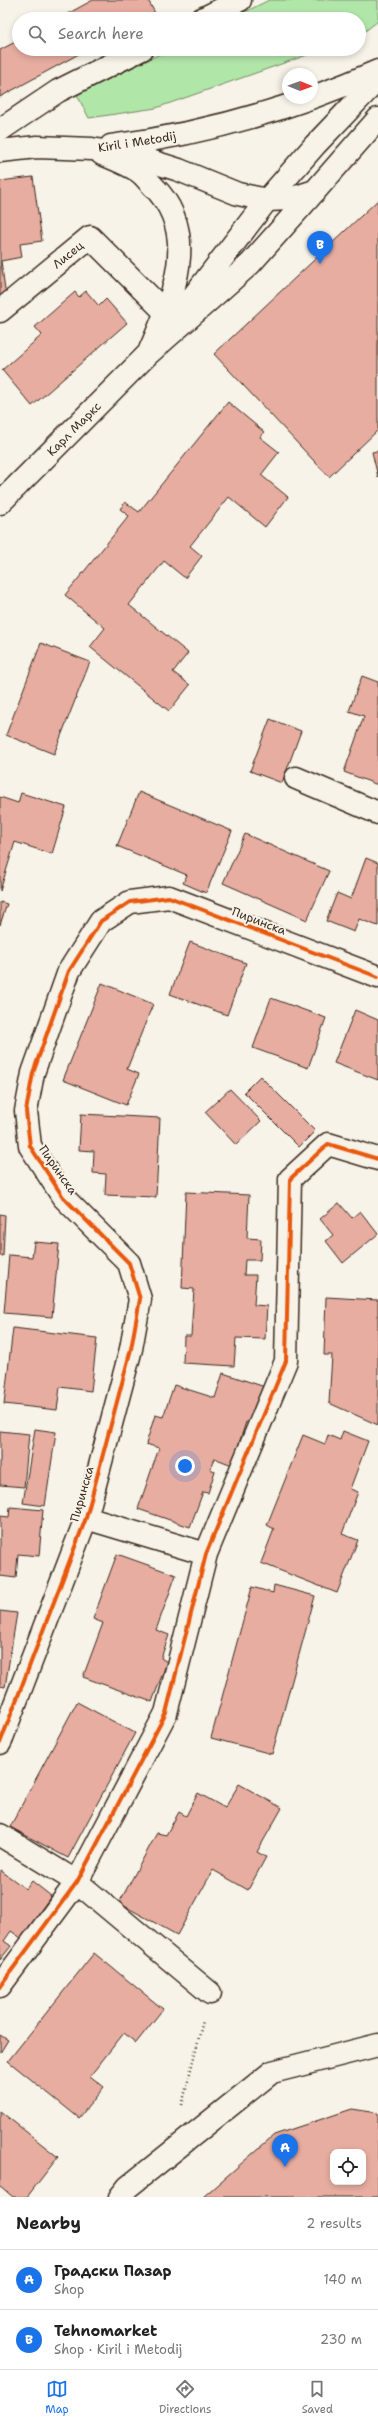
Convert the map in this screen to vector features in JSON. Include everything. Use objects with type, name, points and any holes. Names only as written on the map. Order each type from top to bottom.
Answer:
[{"type":"street","points":[[216,12],[240,0]]},
{"type":"street","points":[[0,130],[58,91],[128,56]]},
{"type":"street","name":"Kiril i Metodij","points":[[92,149],[160,140],[226,126],[292,106],[378,71]]},
{"type":"street","points":[[147,356],[267,200],[315,145],[378,79]]},
{"type":"street","points":[[147,356],[250,264],[378,119]]},
{"type":"street","points":[[0,151],[37,147],[92,149],[139,172],[166,198],[179,234],[178,275],[166,313],[147,356]]},
{"type":"street","name":"Kiril i Metodij","points":[[92,149],[141,158],[179,170],[238,194],[267,200],[290,199],[315,191]]},
{"type":"street","name":"Лисец","points":[[0,311],[90,237],[166,313]]},
{"type":"street","name":"Карл Маркс","points":[[0,503],[147,356]]},
{"type":"street","points":[[296,778],[378,813]]},
{"type":"street","name":"Пиринска","points":[[0,1743],[86,1518],[132,1349],[140,1299],[129,1263],[63,1197],[30,1146],[26,1111],[33,1073],[69,971],[101,921],[130,902],[169,898],[378,977]]},
{"type":"street","points":[[0,1986],[77,1882],[166,1713],[206,1554],[286,1361],[290,1179],[328,1144],[378,1159]]},
{"type":"street","points":[[86,1518],[206,1554]]},
{"type":"street","points":[[0,1835],[77,1882],[210,1993]]},
{"type":"street","points":[[120,2197],[128,2186],[272,2072],[378,2045]]},
{"type":"path","points":[[181,2108],[210,1993]]},
{"type":"green space","points":[[269,0],[378,0],[378,21],[366,30],[366,12],[245,12]]},
{"type":"green space","points":[[156,56],[304,56],[156,108],[89,118],[77,95]]},
{"type":"building","points":[[93,0],[148,0],[154,12],[71,12]]},
{"type":"building","points":[[12,44],[12,56],[75,56],[0,97],[0,50]]},
{"type":"building","points":[[33,177],[42,241],[20,244],[22,257],[1,261],[6,296],[0,297],[0,181]]},
{"type":"building","points":[[378,200],[378,430],[329,477],[214,354]]},
{"type":"building","points":[[86,291],[99,306],[106,299],[127,323],[32,406],[2,370],[42,335],[35,327],[75,292],[79,297]]},
{"type":"building","points":[[228,402],[264,432],[260,437],[279,452],[261,475],[288,497],[265,527],[229,497],[190,546],[202,556],[185,578],[164,561],[129,605],[188,653],[173,672],[190,685],[169,711],[90,647],[105,628],[65,595],[129,516],[120,509],[125,502],[139,512]]},
{"type":"building","points":[[378,451],[378,477],[372,452]]},
{"type":"building","points":[[41,643],[90,662],[54,754],[6,735]]},
{"type":"building","points":[[362,676],[378,682],[378,785],[344,772],[364,716],[349,711]]},
{"type":"building","points":[[270,719],[301,731],[282,783],[250,771]]},
{"type":"building","points":[[139,792],[232,831],[206,893],[183,883],[187,875],[117,846]]},
{"type":"building","points":[[21,793],[66,807],[52,854],[15,842],[0,891],[0,797],[18,803]]},
{"type":"building","points":[[245,834],[329,871],[307,920],[223,883]]},
{"type":"building","points":[[366,858],[378,863],[378,926],[359,919],[354,932],[326,921],[337,893],[351,899]]},
{"type":"building","points":[[0,902],[7,904],[0,925]]},
{"type":"building","points":[[190,942],[246,963],[227,1015],[170,994]]},
{"type":"building","points":[[102,983],[153,1004],[127,1069],[139,1074],[126,1105],[63,1080]]},
{"type":"building","points":[[271,998],[326,1018],[308,1068],[253,1048]]},
{"type":"building","points":[[355,1010],[378,1020],[378,1080],[334,1063]]},
{"type":"building","points":[[260,1076],[315,1131],[299,1147],[244,1092]]},
{"type":"building","points":[[230,1089],[261,1121],[236,1145],[205,1112]]},
{"type":"building","points":[[81,1114],[160,1118],[156,1197],[105,1195],[106,1174],[93,1173],[94,1151],[79,1150]]},
{"type":"building","points":[[186,1192],[249,1195],[247,1238],[261,1239],[260,1260],[245,1260],[244,1275],[256,1275],[254,1305],[267,1306],[265,1339],[236,1338],[234,1366],[183,1363],[184,1336],[191,1336],[194,1289],[182,1288]]},
{"type":"building","points":[[339,1203],[352,1218],[360,1211],[378,1234],[343,1263],[326,1241],[333,1235],[320,1219]]},
{"type":"building","points":[[0,1214],[5,1215],[3,1256],[0,1256]]},
{"type":"building","points":[[34,1242],[59,1244],[52,1317],[4,1313],[9,1255],[32,1257]]},
{"type":"building","points":[[326,1297],[378,1300],[378,1425],[329,1403],[332,1355],[324,1355]]},
{"type":"building","points":[[13,1328],[97,1338],[91,1391],[60,1387],[57,1410],[4,1404]]},
{"type":"building","points":[[223,1373],[268,1388],[255,1425],[246,1422],[232,1465],[214,1458],[210,1469],[215,1471],[208,1493],[203,1492],[190,1527],[138,1509],[159,1448],[146,1444],[155,1415],[163,1417],[174,1385],[215,1398]]},
{"type":"building","points":[[35,1429],[56,1432],[45,1506],[23,1503]]},
{"type":"building","points":[[0,1431],[29,1434],[24,1487],[0,1485]]},
{"type":"building","points":[[343,1431],[368,1441],[350,1489],[358,1492],[342,1534],[358,1540],[337,1593],[261,1563],[274,1529],[267,1525],[303,1435],[325,1444],[328,1435],[340,1440]]},
{"type":"building","points":[[10,1507],[43,1510],[39,1556],[18,1554],[16,1578],[0,1576],[0,1516],[9,1517]]},
{"type":"building","points":[[117,1554],[176,1575],[156,1630],[169,1635],[161,1658],[167,1662],[152,1702],[83,1677],[103,1623],[93,1619]]},
{"type":"building","points":[[274,1585],[315,1596],[272,1754],[211,1738],[252,1587],[273,1593]]},
{"type":"building","points":[[0,1611],[17,1613],[5,1687],[0,1686]]},
{"type":"building","points":[[77,1702],[135,1733],[68,1858],[10,1827]]},
{"type":"building","points":[[239,1784],[282,1808],[257,1852],[266,1857],[248,1890],[213,1870],[177,1935],[119,1903],[157,1833],[166,1835],[179,1812],[186,1816],[198,1793],[225,1808]]},
{"type":"building","points":[[0,1870],[26,1889],[32,1881],[51,1896],[21,1938],[11,1931],[4,1941],[11,1946],[0,1960]]},
{"type":"building","points":[[94,1953],[163,2009],[136,2043],[124,2033],[90,2076],[104,2087],[79,2118],[8,2061]]},
{"type":"building","points":[[0,2035],[8,2040],[0,2053]]},
{"type":"building","points":[[352,2109],[378,2113],[378,2197],[203,2197],[274,2135]]},
{"type":"building","points":[[0,2111],[58,2157],[27,2197],[13,2197],[0,2186]]},
{"type":"cycle path","points":[[0,1743],[86,1518],[131,1349],[140,1299],[129,1263],[63,1197],[30,1146],[26,1111],[33,1073],[69,971],[101,921],[130,902],[169,897],[378,977]]},
{"type":"cycle path","points":[[0,1986],[77,1882],[166,1713],[206,1554],[286,1361],[290,1179],[328,1144],[378,1159]]},
{"type":"place","name":"Tehnomarket","points":[[320,264]]},
{"type":"place","name":"Градски Пазар","points":[[285,2167]]}]
